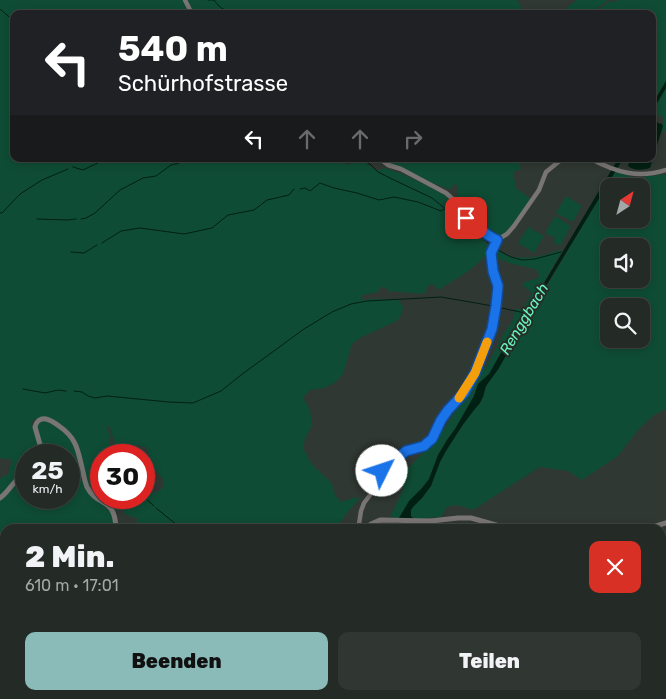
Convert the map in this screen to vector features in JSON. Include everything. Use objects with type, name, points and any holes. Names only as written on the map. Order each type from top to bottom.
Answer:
[{"type":"street","points":[[384,162],[401,169],[451,197],[466,218],[496,242]]},
{"type":"street","points":[[359,524],[360,511],[377,486],[382,471],[404,452],[424,446],[432,439],[441,420],[464,393],[478,368],[492,329],[498,290],[493,271],[492,250],[496,242],[514,226],[539,190],[547,171],[558,162]]},
{"type":"street","points":[[598,162],[611,168],[641,175],[666,170]]},
{"type":"street","points":[[40,444],[35,427],[37,422],[44,419],[50,420],[62,428],[76,444]]},
{"type":"street","points":[[80,456],[87,486],[94,496],[112,510],[116,524]]},
{"type":"street","points":[[0,498],[6,494],[15,483]]},
{"type":"street","points":[[371,524],[380,520],[431,521],[458,518],[471,518],[493,524]]},
{"type":"street","points":[[426,524],[431,521]]},
{"type":"shaded area","points":[[0,0],[184,0],[189,10],[10,10],[10,162],[341,162],[350,164],[365,162],[376,171],[385,168],[405,175],[440,192],[455,203],[458,212],[465,219],[465,226],[492,248],[475,266],[438,290],[433,284],[428,286],[424,294],[388,291],[382,287],[378,292],[363,295],[361,297],[362,300],[398,300],[403,306],[401,317],[352,344],[343,374],[336,382],[325,388],[310,390],[303,398],[310,409],[312,426],[305,439],[303,448],[311,463],[332,484],[335,495],[341,502],[357,497],[359,499],[339,524],[136,524],[137,518],[125,513],[122,509],[155,509],[155,492],[163,487],[163,479],[155,470],[155,444],[114,444],[109,426],[106,426],[111,437],[109,439],[110,444],[90,444],[90,488],[80,456],[80,444],[76,444],[75,439],[44,418],[34,419],[32,423],[38,444],[15,444],[15,483],[0,497],[0,479],[8,475],[12,460],[0,458]]},
{"type":"shaded area","points":[[187,0],[517,0],[523,10],[193,10]]},
{"type":"shaded area","points":[[577,0],[608,0],[594,10],[565,9]]},
{"type":"shaded area","points":[[617,0],[666,0],[666,81],[656,98],[656,10],[597,10],[610,1],[616,2]]},
{"type":"shaded area","points":[[666,88],[666,129],[660,134],[664,118],[658,115],[656,117],[656,105]]},
{"type":"shaded area","points":[[388,162],[519,162],[521,169],[513,172],[516,188],[531,199],[517,220],[504,234],[495,237],[491,236],[474,223],[464,212],[457,200],[456,184],[449,189]]},
{"type":"shaded area","points":[[615,172],[636,178],[611,178]]},
{"type":"shaded area","points":[[666,174],[666,409],[654,415],[637,431],[618,456],[582,480],[568,471],[540,467],[473,510],[457,505],[447,507],[441,517],[414,519],[411,516],[411,510],[431,486],[446,451],[480,403],[486,386],[499,368],[600,197],[600,228],[650,228],[650,178],[636,178]]},
{"type":"shaded area","points":[[566,196],[582,206],[573,222],[556,213]]},
{"type":"shaded area","points":[[555,216],[571,226],[560,246],[553,242],[555,238],[545,233]]},
{"type":"shaded area","points":[[528,227],[544,236],[534,253],[518,243]]},
{"type":"shaded area","points":[[495,249],[512,258],[526,258],[562,251],[489,374],[478,384],[474,396],[438,455],[429,479],[409,501],[399,518],[390,517],[403,490],[403,473],[444,429],[482,368],[487,366],[505,331],[512,322],[515,309],[523,309],[532,293],[522,285],[524,282],[536,279],[539,276],[535,269],[512,264],[494,257],[495,255],[503,257],[492,253]]},
{"type":"shaded area","points":[[43,420],[56,426],[74,444],[40,444],[36,430],[38,423]]},
{"type":"shaded area","points":[[80,467],[84,483],[90,490],[90,509],[107,509],[111,512],[114,524],[0,524],[0,500],[15,483],[15,509],[80,509]]},
{"type":"water","points":[[666,81],[666,88],[656,105],[656,98]]},
{"type":"water","points":[[656,123],[661,123],[663,126],[656,149]]},
{"type":"water","points":[[616,162],[621,162],[611,178],[607,178]]},
{"type":"water","points":[[629,162],[652,162],[650,168],[638,170],[628,166]]},
{"type":"water","name":"Renggbach","points":[[600,189],[600,197],[532,309],[499,368],[486,386],[480,403],[446,451],[431,486],[411,510],[411,516],[414,519],[408,524],[393,524],[409,501],[429,479],[438,455],[474,396],[478,384],[489,374]]},
{"type":"waterway","points":[[208,0],[214,0],[224,10]]},
{"type":"waterway","points":[[0,9],[10,18]]},
{"type":"waterway","points":[[73,167],[83,170],[100,162]]},
{"type":"waterway","points":[[345,162],[352,162]]},
{"type":"waterway","points":[[366,162],[378,172],[432,198],[496,249],[511,257],[522,260],[535,259],[561,252]]},
{"type":"waterway","points":[[81,219],[95,213],[120,190],[143,178],[156,176],[171,165],[179,163]]},
{"type":"waterway","points":[[0,213],[20,194],[42,180],[68,169]]},
{"type":"waterway","points":[[300,189],[305,188],[310,191],[320,183],[379,200],[394,197],[418,202],[441,211],[446,208]]},
{"type":"waterway","points":[[102,243],[121,231],[140,228],[184,234],[212,228],[228,215],[254,210],[267,200],[289,195],[294,189]]},
{"type":"waterway","points":[[37,219],[76,219]]},
{"type":"waterway","points":[[71,252],[84,253],[97,245]]},
{"type":"waterway","points":[[74,391],[82,392],[95,398],[107,396],[193,403],[221,391],[304,329],[332,312],[351,304],[367,301],[441,297],[493,306]]},
{"type":"waterway","name":"Renggbach","points":[[497,307],[525,313]]},
{"type":"waterway","points":[[23,389],[45,393],[58,390],[66,391]]},
{"type":"waterway","points":[[156,508],[176,524]]},
{"type":"slow traffic","points":[[459,398],[464,393],[478,368],[487,342]]},
{"type":"route","points":[[382,471],[404,452],[424,446],[432,439],[441,420],[464,393],[478,368],[492,329],[498,286],[493,271],[491,253],[497,240],[488,236],[466,218]]}]
